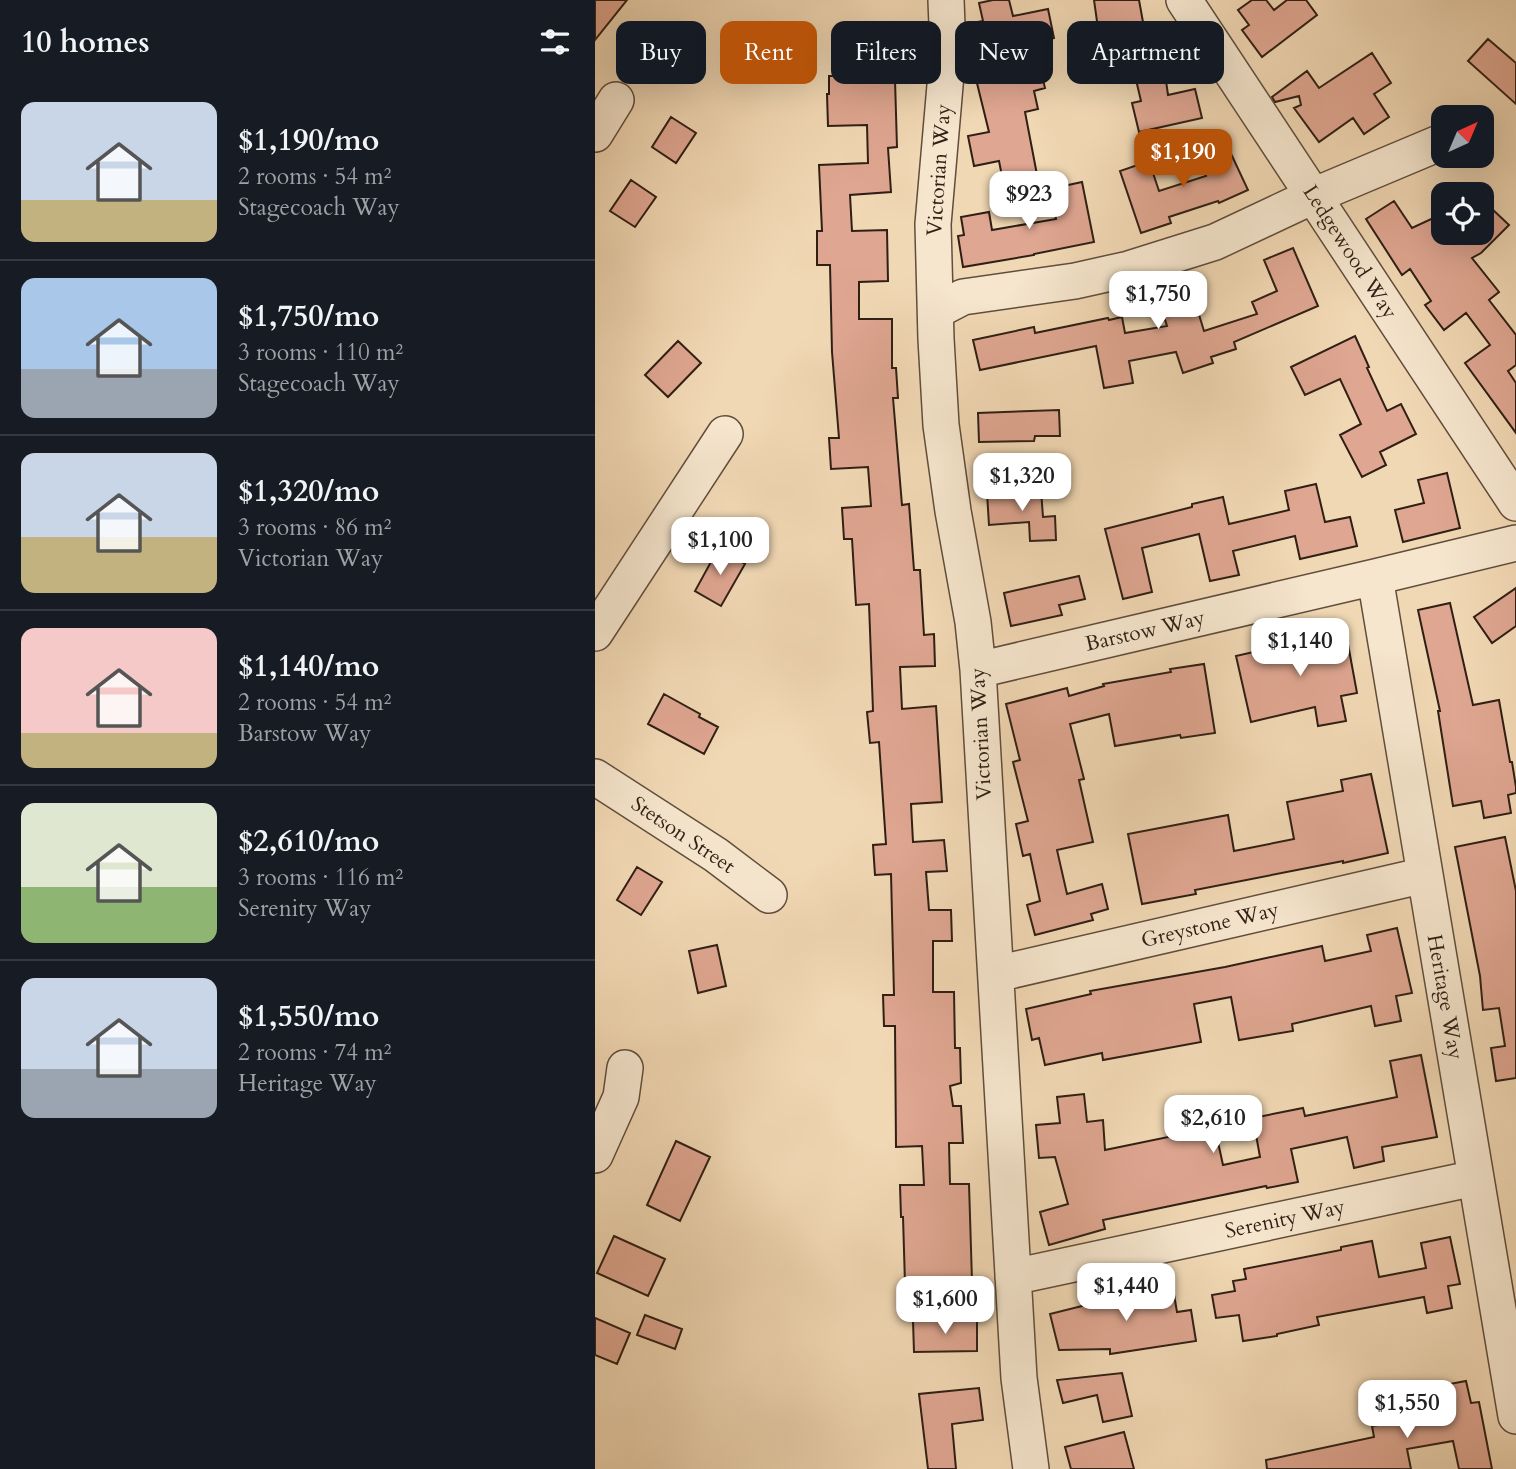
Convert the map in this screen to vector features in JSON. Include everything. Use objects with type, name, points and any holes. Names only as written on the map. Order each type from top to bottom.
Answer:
[{"type":"street","name":"Victorian Way","points":[[946,0],[948,51],[933,224],[936,339],[941,425],[973,622],[978,670],[1019,1378],[1031,1469]]},
{"type":"street","name":"Ledgewood Way","points":[[1184,0],[1516,503]]},
{"type":"street","points":[[595,134],[616,100]]},
{"type":"street","points":[[936,311],[963,297],[1075,281],[1129,269],[1215,242],[1313,196],[1431,146]]},
{"type":"street","points":[[595,633],[725,434]]},
{"type":"street","name":"Barstow Way","points":[[978,670],[1516,543]]},
{"type":"street","name":"Heritage Way","points":[[1375,578],[1516,1416]]},
{"type":"street","name":"Stetson Street","points":[[595,777],[716,855],[769,895]]},
{"type":"street","name":"Greystone Way","points":[[996,974],[1425,875]]},
{"type":"street","points":[[595,1155],[621,1097],[625,1068]]},
{"type":"street","name":"Serenity Way","points":[[1013,1277],[1475,1178]]},
{"type":"building","points":[[595,0],[627,0],[595,40]]},
{"type":"building","points":[[1009,0],[1013,16],[1048,9],[1050,21],[983,21],[979,3]]},
{"type":"building","points":[[1094,0],[1139,0],[1143,21],[1097,21]]},
{"type":"building","points":[[1252,0],[1266,0],[1274,10],[1287,0],[1306,0],[1317,15],[1262,57],[1242,30],[1249,25],[1238,10]]},
{"type":"building","points":[[1488,39],[1516,63],[1516,104],[1468,61]]},
{"type":"building","points":[[1372,53],[1391,83],[1374,94],[1389,117],[1364,134],[1353,118],[1319,142],[1294,108],[1301,105],[1299,96],[1275,102],[1272,97],[1307,71],[1319,88]]},
{"type":"building","points":[[829,76],[831,84],[895,84],[897,147],[888,148],[891,192],[850,195],[852,231],[887,230],[888,281],[859,282],[859,319],[892,319],[892,368],[896,368],[898,398],[893,398],[902,505],[909,504],[914,570],[920,570],[924,635],[934,634],[935,666],[900,667],[902,709],[936,706],[942,802],[911,804],[913,842],[944,840],[947,871],[926,872],[929,910],[951,910],[952,941],[933,941],[933,992],[954,992],[955,1048],[960,1048],[961,1083],[950,1086],[953,1106],[961,1106],[963,1143],[949,1143],[950,1184],[969,1184],[972,1281],[905,1284],[900,1185],[924,1185],[922,1146],[896,1147],[895,1026],[884,1026],[883,995],[894,995],[891,874],[875,875],[873,845],[886,844],[879,742],[870,743],[867,712],[873,711],[869,604],[856,605],[852,539],[844,539],[842,508],[871,506],[868,467],[831,469],[829,438],[839,438],[832,352],[830,265],[817,265],[817,231],[822,231],[819,165],[868,163],[867,125],[828,126]]},
{"type":"building","points":[[977,84],[1044,84],[1045,88],[1034,91],[1038,109],[1025,112],[1038,180],[1004,186],[999,161],[974,166],[968,136],[989,132]]},
{"type":"building","points":[[1137,84],[1166,84],[1168,95],[1195,89],[1202,118],[1139,132],[1132,103],[1141,101]]},
{"type":"building","points":[[671,117],[696,133],[676,163],[652,147]]},
{"type":"building","points":[[1225,141],[1248,190],[1219,203],[1218,201],[1169,217],[1171,223],[1141,233],[1120,171],[1149,161],[1159,191],[1206,176],[1196,154]]},
{"type":"building","points":[[631,180],[656,197],[635,227],[610,211]]},
{"type":"building","points":[[1082,182],[1094,242],[963,267],[958,236],[964,235],[961,217],[989,212],[992,230],[1056,219],[1050,189]]},
{"type":"building","points":[[1394,201],[1412,228],[1431,219],[1431,245],[1489,245],[1472,258],[1499,292],[1489,300],[1516,335],[1516,365],[1508,371],[1516,383],[1516,433],[1465,363],[1490,345],[1466,313],[1444,330],[1425,305],[1431,301],[1410,269],[1402,275],[1366,219]]},
{"type":"building","points":[[1494,211],[1509,225],[1494,240]]},
{"type":"building","points":[[1293,248],[1318,306],[1234,342],[1236,349],[1211,357],[1213,363],[1183,373],[1176,352],[1129,361],[1133,383],[1104,388],[1096,346],[980,370],[973,340],[1034,327],[1035,333],[1122,317],[1125,333],[1167,326],[1160,305],[1193,295],[1204,331],[1257,314],[1252,302],[1277,291],[1264,260]]},
{"type":"building","points":[[1355,336],[1387,411],[1401,404],[1416,434],[1380,452],[1386,465],[1362,477],[1340,435],[1361,424],[1340,379],[1305,395],[1291,367]]},
{"type":"building","points":[[678,341],[701,363],[668,397],[645,375]]},
{"type":"building","points":[[1059,410],[1060,436],[1035,436],[1034,441],[979,442],[978,413]]},
{"type":"building","points":[[1447,473],[1460,528],[1403,542],[1395,510],[1424,503],[1418,480]]},
{"type":"building","points":[[1316,484],[1325,522],[1350,517],[1357,546],[1300,559],[1295,536],[1233,551],[1239,575],[1210,581],[1199,534],[1142,548],[1152,592],[1123,599],[1105,529],[1223,497],[1229,524],[1289,510],[1285,491]]},
{"type":"building","points":[[1041,490],[1043,517],[1055,516],[1056,540],[1030,541],[1029,522],[989,525],[987,493]]},
{"type":"building","points":[[718,549],[745,564],[721,606],[695,591]]},
{"type":"building","points":[[1079,576],[1085,599],[1059,605],[1062,615],[1011,626],[1004,593]]},
{"type":"building","points":[[1516,588],[1516,626],[1492,643],[1474,617]]},
{"type":"building","points":[[1450,603],[1473,705],[1499,700],[1516,787],[1516,793],[1508,795],[1511,813],[1484,818],[1481,801],[1453,806],[1440,711],[1418,610]]},
{"type":"building","points":[[1345,628],[1357,693],[1341,696],[1346,721],[1318,726],[1315,707],[1251,722],[1236,656],[1315,638],[1314,634]]},
{"type":"building","points":[[1204,664],[1215,733],[1181,738],[1180,735],[1115,746],[1109,714],[1070,724],[1084,779],[1079,780],[1093,842],[1057,850],[1067,894],[1102,884],[1108,909],[1091,914],[1093,920],[1035,935],[1027,905],[1040,901],[1030,854],[1023,856],[1016,824],[1028,821],[1013,762],[1020,760],[1006,704],[1067,688],[1069,696],[1104,686],[1103,684]]},
{"type":"building","points":[[664,694],[718,727],[704,754],[648,724]]},
{"type":"building","points":[[1371,774],[1388,853],[1195,890],[1196,894],[1142,904],[1128,834],[1228,815],[1234,851],[1294,839],[1287,802],[1343,791],[1341,780]]},
{"type":"building","points":[[1505,837],[1516,891],[1516,1078],[1496,1081],[1491,1048],[1505,1046],[1499,1008],[1483,1010],[1480,976],[1455,847]]},
{"type":"building","points":[[637,867],[662,882],[641,915],[617,900]]},
{"type":"building","points":[[1397,928],[1412,993],[1396,996],[1401,1021],[1375,1026],[1371,1006],[1292,1024],[1293,1031],[1239,1040],[1231,997],[1194,1004],[1201,1042],[1103,1060],[1102,1053],[1045,1065],[1039,1038],[1032,1040],[1026,1009],[1091,994],[1090,991],[1225,967],[1322,946],[1325,961],[1371,951],[1367,935]]},
{"type":"building","points":[[717,945],[726,986],[698,993],[689,951]]},
{"type":"building","points":[[1421,1055],[1437,1137],[1382,1147],[1384,1161],[1354,1168],[1347,1137],[1291,1149],[1298,1182],[1267,1188],[1266,1186],[1103,1220],[1105,1229],[1049,1245],[1040,1212],[1068,1204],[1055,1157],[1039,1158],[1036,1125],[1060,1123],[1057,1097],[1084,1094],[1087,1122],[1103,1120],[1105,1150],[1183,1134],[1183,1131],[1214,1124],[1223,1165],[1260,1157],[1253,1118],[1303,1108],[1305,1116],[1397,1097],[1390,1061]]},
{"type":"building","points":[[676,1141],[710,1157],[680,1221],[647,1205]]},
{"type":"building","points":[[614,1236],[665,1259],[648,1296],[597,1273]]},
{"type":"building","points":[[1450,1237],[1460,1284],[1448,1286],[1452,1308],[1427,1313],[1424,1297],[1317,1317],[1319,1325],[1277,1336],[1243,1341],[1239,1315],[1216,1318],[1212,1295],[1235,1291],[1233,1281],[1246,1279],[1244,1269],[1341,1250],[1341,1247],[1372,1241],[1379,1277],[1426,1268],[1421,1243]]},
{"type":"building","points":[[1172,1283],[1177,1312],[1191,1310],[1196,1341],[1110,1354],[1110,1349],[1059,1350],[1050,1314],[1142,1291],[1141,1288]]},
{"type":"building","points":[[645,1315],[682,1329],[675,1349],[637,1335]]},
{"type":"building","points":[[595,1318],[630,1333],[617,1364],[595,1355]]},
{"type":"building","points":[[977,1319],[977,1351],[914,1352],[913,1321]]},
{"type":"building","points":[[1122,1373],[1132,1416],[1103,1422],[1097,1395],[1063,1403],[1057,1380]]},
{"type":"building","points":[[1466,1381],[1471,1403],[1479,1402],[1492,1469],[1459,1469],[1453,1441],[1407,1449],[1411,1469],[1267,1469],[1266,1460],[1374,1437],[1372,1426],[1444,1414],[1439,1386]]},
{"type":"building","points":[[979,1388],[983,1420],[952,1424],[956,1469],[928,1469],[919,1394]]},
{"type":"building","points":[[1124,1432],[1134,1469],[1071,1469],[1065,1447]]}]
